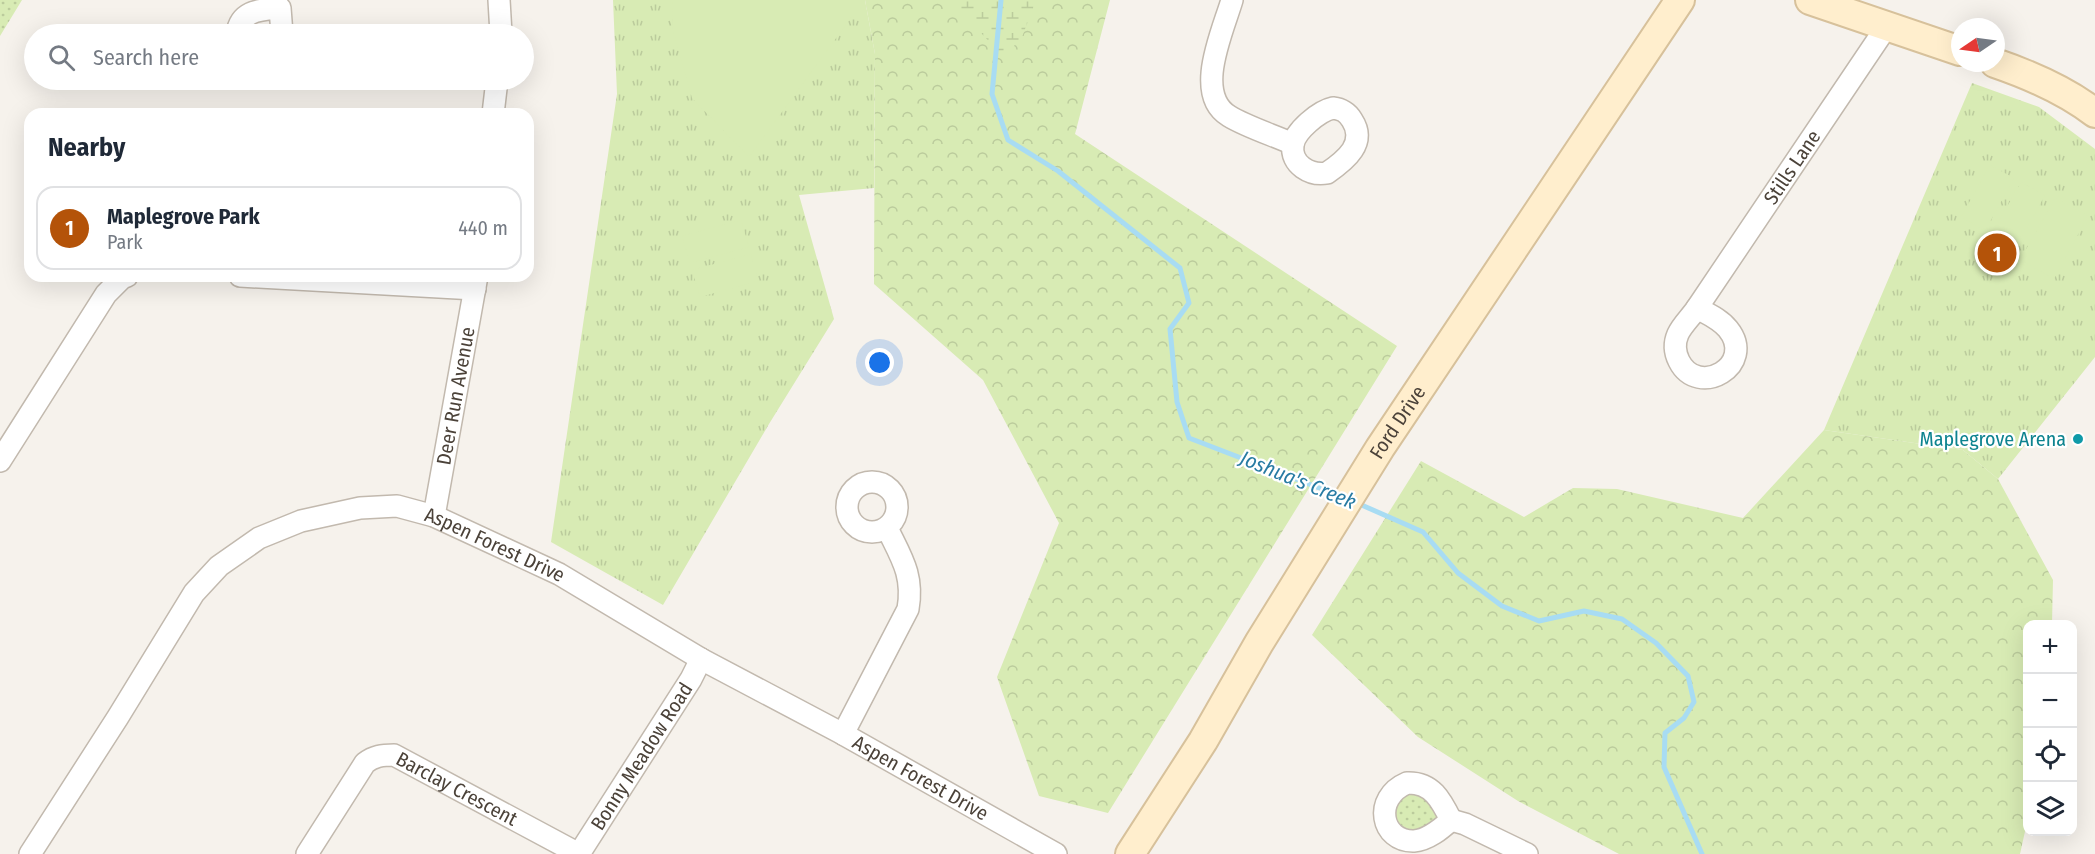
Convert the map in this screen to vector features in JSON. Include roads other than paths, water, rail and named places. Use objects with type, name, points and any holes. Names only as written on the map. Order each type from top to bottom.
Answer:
[{"type":"main road","name":"Ford Drive","points":[[1130,854],[1203,741],[1259,643],[1380,448],[1680,0]]},
{"type":"main road","points":[[1810,0],[1951,48]]},
{"type":"main road","points":[[2005,66],[2034,76],[2095,113]]},
{"type":"street","points":[[499,0],[500,24]]},
{"type":"street","points":[[1232,0],[1210,79],[1217,105],[1228,116],[1293,144]]},
{"type":"street","points":[[240,24],[253,12],[283,4],[282,24]]},
{"type":"street","name":"Stills Lane","points":[[1697,308],[1887,26]]},
{"type":"street","points":[[494,108],[496,90]]},
{"type":"street","points":[[0,461],[106,294],[118,282]]},
{"type":"street","name":"Deer Run Avenue","points":[[434,516],[476,282]]},
{"type":"street","name":"Aspen Forest Drive","points":[[30,854],[194,593],[219,566],[259,538],[301,521],[360,508],[397,506],[434,516],[559,574],[701,659],[843,734],[1056,854]]},
{"type":"street","points":[[843,734],[908,609],[911,591],[908,573],[887,528]]},
{"type":"street","name":"Bonny Meadow Road","points":[[579,854],[691,679],[701,659]]},
{"type":"street","name":"Barclay Crescent","points":[[307,854],[365,763],[372,758],[384,755],[394,756],[579,854]]},
{"type":"street","points":[[1451,820],[1465,824],[1527,854]]},
{"type":"waterway","name":"Joshua's Creek","points":[[1001,0],[992,94],[1008,140],[1058,171],[1180,268],[1189,303],[1170,329],[1177,402],[1189,438],[1340,496]]},
{"type":"waterway","name":"Joshua's Creek","points":[[1357,503],[1423,532],[1458,573],[1502,606],[1539,621],[1584,611],[1622,619],[1656,643],[1688,676],[1694,702],[1684,718],[1665,733],[1664,767],[1702,854]]},
{"type":"place","name":"Maplegrove Park","points":[[1997,253]]},
{"type":"place","name":"Maplegrove Arena","points":[[2078,439]]}]
